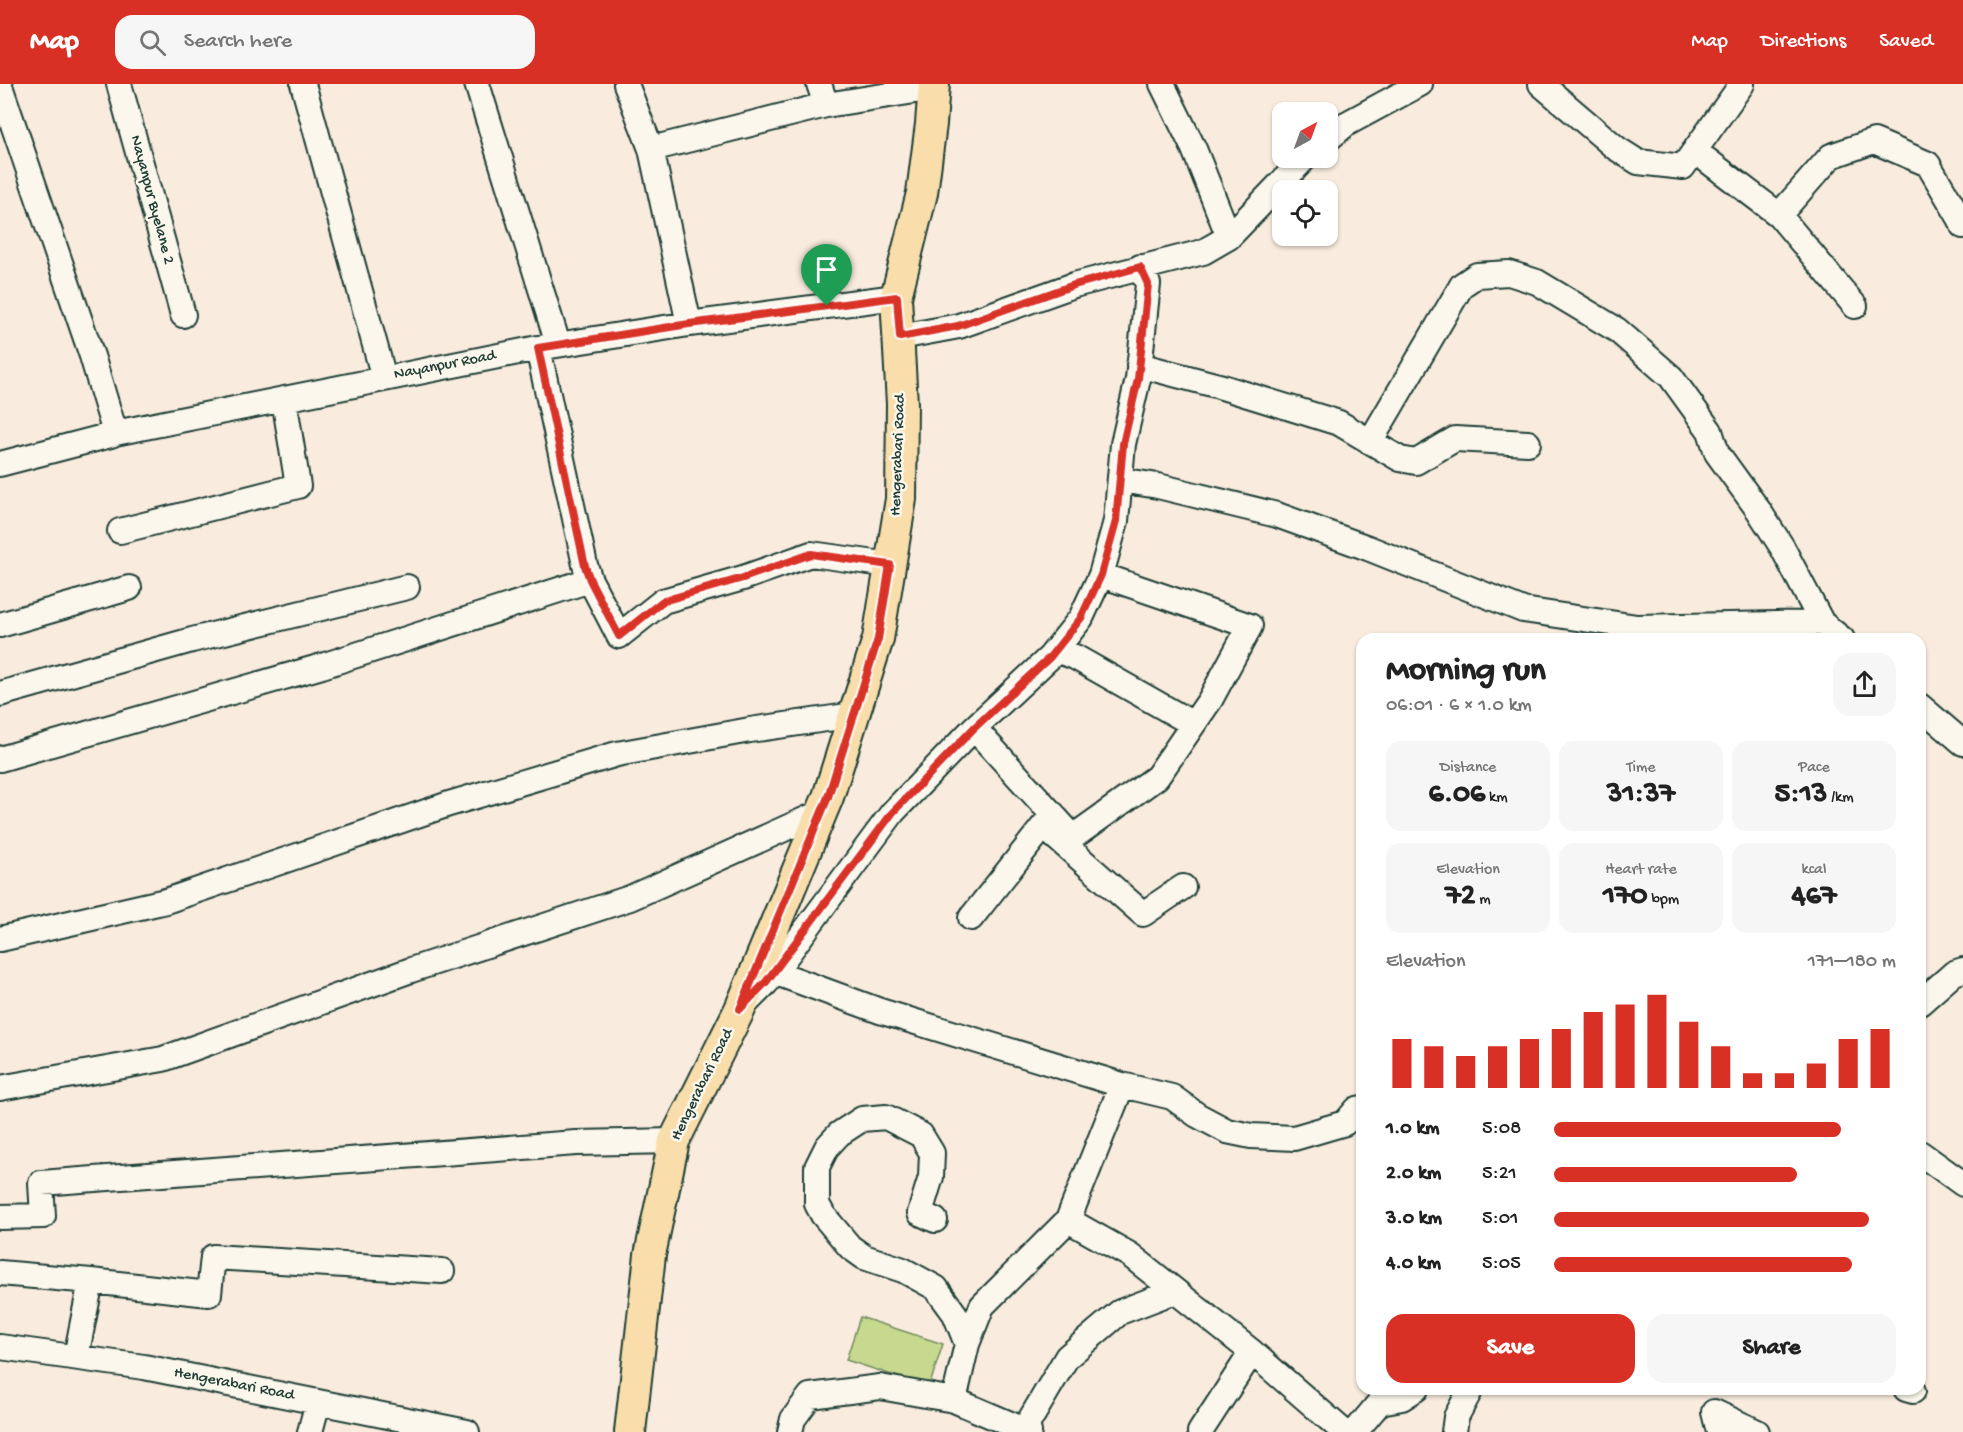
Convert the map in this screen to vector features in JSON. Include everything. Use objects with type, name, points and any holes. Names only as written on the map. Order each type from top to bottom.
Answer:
[{"type":"main road","name":"Hengerabari Road","points":[[630,1432],[650,1255],[674,1141],[740,1009],[822,812],[878,639],[901,499],[902,404],[897,297],[922,193],[934,86]]},
{"type":"street","name":"Nayanpur Byelane 2","points":[[119,84],[183,315]]},
{"type":"street","points":[[303,84],[384,378]]},
{"type":"street","points":[[477,84],[548,346],[590,580],[619,636],[663,601],[743,578],[811,554],[890,565]]},
{"type":"street","points":[[626,84],[651,149],[689,324]]},
{"type":"street","points":[[1162,84],[1194,149],[1229,237]]},
{"type":"street","points":[[1338,131],[1346,124],[1420,84]]},
{"type":"street","points":[[1541,84],[1616,148],[1638,162],[1683,167],[1742,84]]},
{"type":"street","points":[[0,86],[92,356],[115,433]]},
{"type":"street","points":[[651,149],[822,94],[934,86]]},
{"type":"street","points":[[1779,215],[1832,156],[1875,141],[1928,164],[1963,226]]},
{"type":"street","points":[[1695,151],[1779,215],[1855,306]]},
{"type":"street","points":[[900,337],[958,326],[1074,285],[1203,252],[1229,237],[1295,168]]},
{"type":"street","points":[[740,1009],[774,972],[893,812],[974,728],[1056,650],[1081,618],[1101,575],[1116,521],[1123,444],[1139,365],[1148,284],[1140,267]]},
{"type":"street","points":[[1371,442],[1462,285],[1477,274],[1509,273],[1537,282],[1617,330],[1671,377],[1710,431],[1717,453],[1782,547],[1822,622],[1835,633]]},
{"type":"street","name":"Nayanpur Road","points":[[0,464],[115,433],[548,346],[689,324],[897,297]]},
{"type":"street","points":[[1139,365],[1219,386],[1339,423],[1400,459],[1416,462],[1455,439],[1528,443]]},
{"type":"street","points":[[120,531],[298,486],[284,399]]},
{"type":"street","points":[[1120,480],[1158,486],[1277,515],[1368,548],[1523,610],[1637,627],[1822,622]]},
{"type":"street","points":[[1048,820],[1073,837],[1157,777],[1210,700],[1250,626],[1101,575]]},
{"type":"street","points":[[0,759],[322,666],[590,580]]},
{"type":"street","points":[[0,694],[192,639],[407,587]]},
{"type":"street","points":[[0,625],[129,588]]},
{"type":"street","points":[[1056,650],[1075,657],[1193,724]]},
{"type":"street","points":[[1926,711],[1963,743]]},
{"type":"street","points":[[0,939],[166,901],[449,804],[617,754],[750,730],[854,715]]},
{"type":"street","points":[[974,728],[1048,820],[1143,915],[1183,887]]},
{"type":"street","points":[[0,1088],[163,1059],[411,970],[630,898],[822,812]]},
{"type":"street","points":[[971,918],[1048,820]]},
{"type":"street","points":[[1926,998],[1954,973],[1963,970]]},
{"type":"street","points":[[774,972],[880,1011],[1122,1085],[1172,1097],[1197,1115],[1227,1131],[1251,1136],[1294,1138],[1345,1123],[1356,1111]]},
{"type":"street","points":[[954,1400],[967,1344],[982,1306],[1068,1220],[1122,1085]]},
{"type":"street","points":[[935,1220],[920,1213],[931,1177],[932,1153],[921,1135],[886,1117],[862,1119],[839,1134],[827,1147],[817,1167],[817,1204],[823,1215],[850,1247],[864,1257],[903,1270],[936,1288],[956,1314],[967,1344]]},
{"type":"street","points":[[0,1217],[43,1216],[41,1183],[576,1143],[674,1141]]},
{"type":"street","points":[[1926,1157],[1963,1184]]},
{"type":"street","points":[[1068,1220],[1130,1255],[1252,1352],[1344,1432]]},
{"type":"street","points":[[0,1272],[209,1294],[213,1257],[442,1271]]},
{"type":"street","points":[[76,1357],[91,1281]]},
{"type":"street","points":[[790,1432],[793,1419],[810,1396],[880,1387],[954,1400],[1026,1431],[1067,1357],[1120,1312],[1175,1291]]},
{"type":"street","name":"Hengerabari Road","points":[[0,1347],[144,1366],[467,1432]]},
{"type":"street","points":[[1200,1432],[1252,1352]]},
{"type":"street","points":[[1355,1432],[1380,1402],[1407,1395]]},
{"type":"street","points":[[1454,1432],[1456,1417],[1467,1395]]},
{"type":"street","points":[[310,1432],[318,1402]]},
{"type":"street","points":[[1719,1432],[1713,1412],[1757,1432]]},
{"type":"green space","points":[[860,1317],[943,1344],[929,1387],[846,1360]]},
{"type":"route","points":[[1140,267],[1148,284],[1138,379],[1123,444],[1116,521],[1101,575],[1081,618],[1050,657],[974,728],[893,812],[766,982],[740,1009],[828,797],[878,639],[890,565],[811,554],[743,578],[663,601],[619,636],[585,566],[538,348],[689,324],[827,306],[897,297],[900,337],[958,326],[1074,285],[1140,267]]}]
